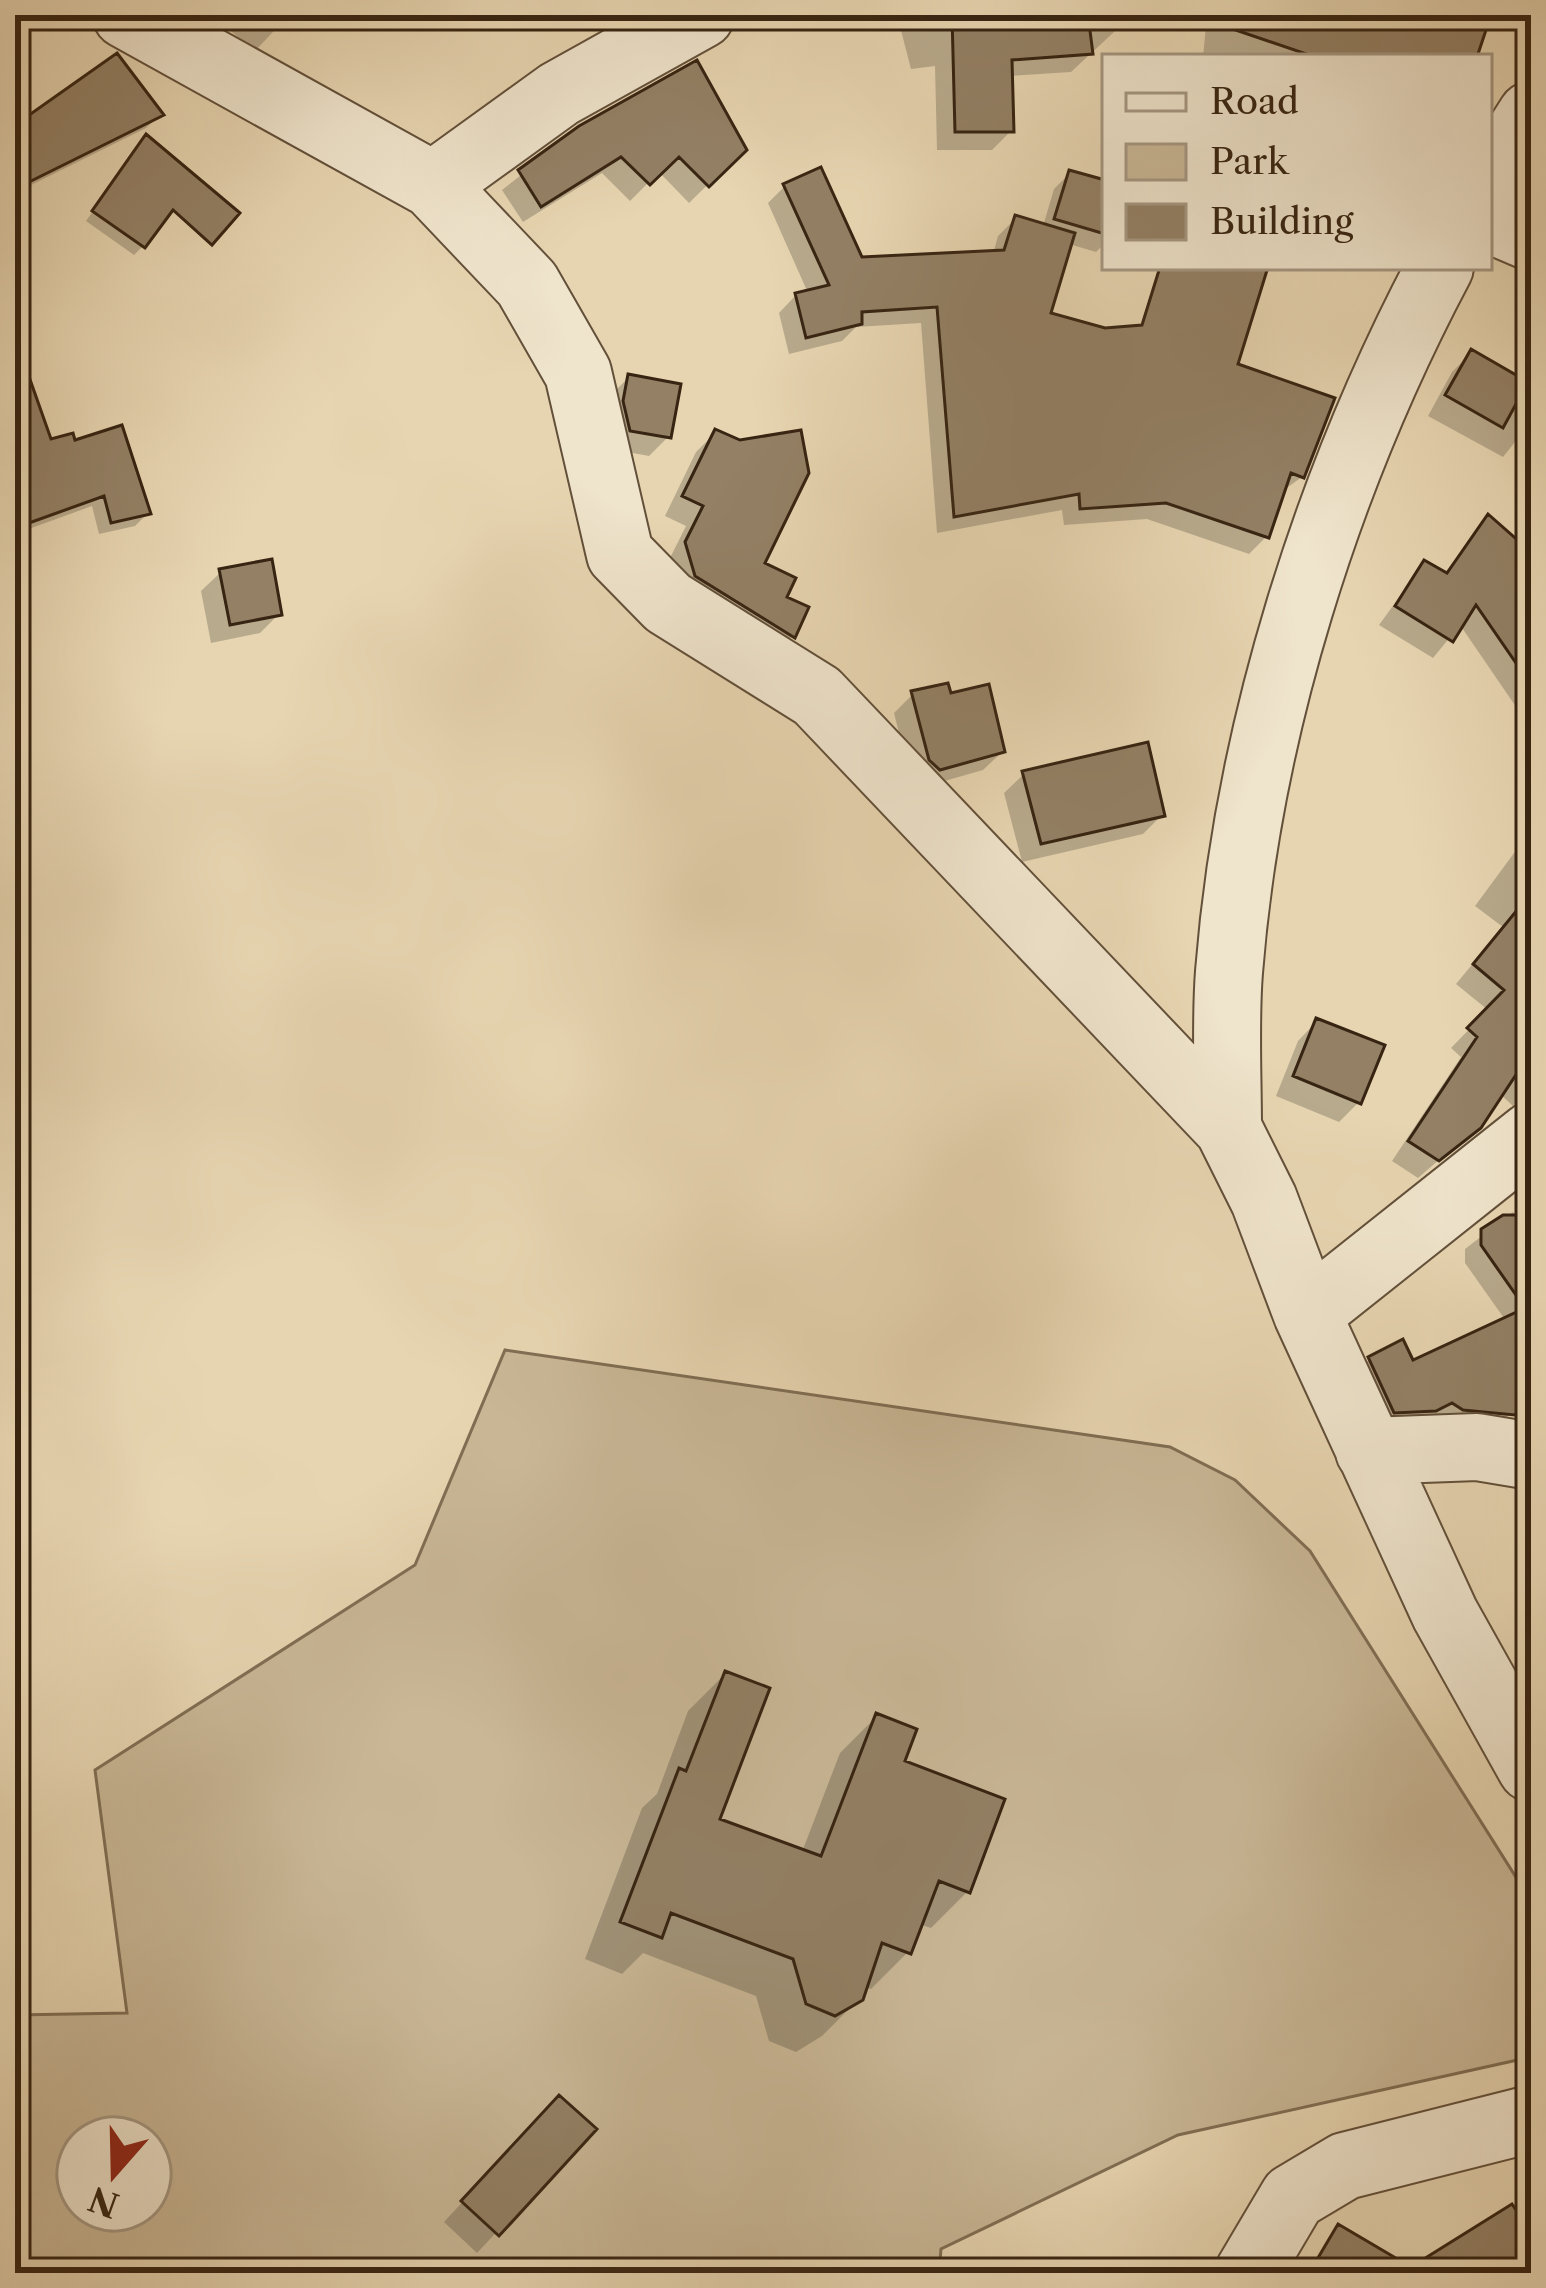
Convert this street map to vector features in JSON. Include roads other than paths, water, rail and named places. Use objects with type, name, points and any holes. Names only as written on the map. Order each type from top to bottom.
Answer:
[{"type":"street","points":[[126,15],[433,185],[527,284],[578,373],[620,554],[668,603],[817,696],[1228,1128],[1264,1200],[1307,1314],[1445,1614],[1530,1762]]},
{"type":"street","points":[[433,185],[559,94],[701,15]]},
{"type":"street","points":[[1492,176],[1531,115]]},
{"type":"street","points":[[1492,220],[1531,237]]},
{"type":"street","points":[[1228,1128],[1228,977],[1236,899],[1293,632],[1325,524],[1405,332],[1438,270]]},
{"type":"street","points":[[1307,1314],[1531,1136]]},
{"type":"street","points":[[1369,1451],[1445,1446],[1531,1456]]},
{"type":"street","points":[[1248,2273],[1293,2197],[1345,2166],[1531,2119]]}]
